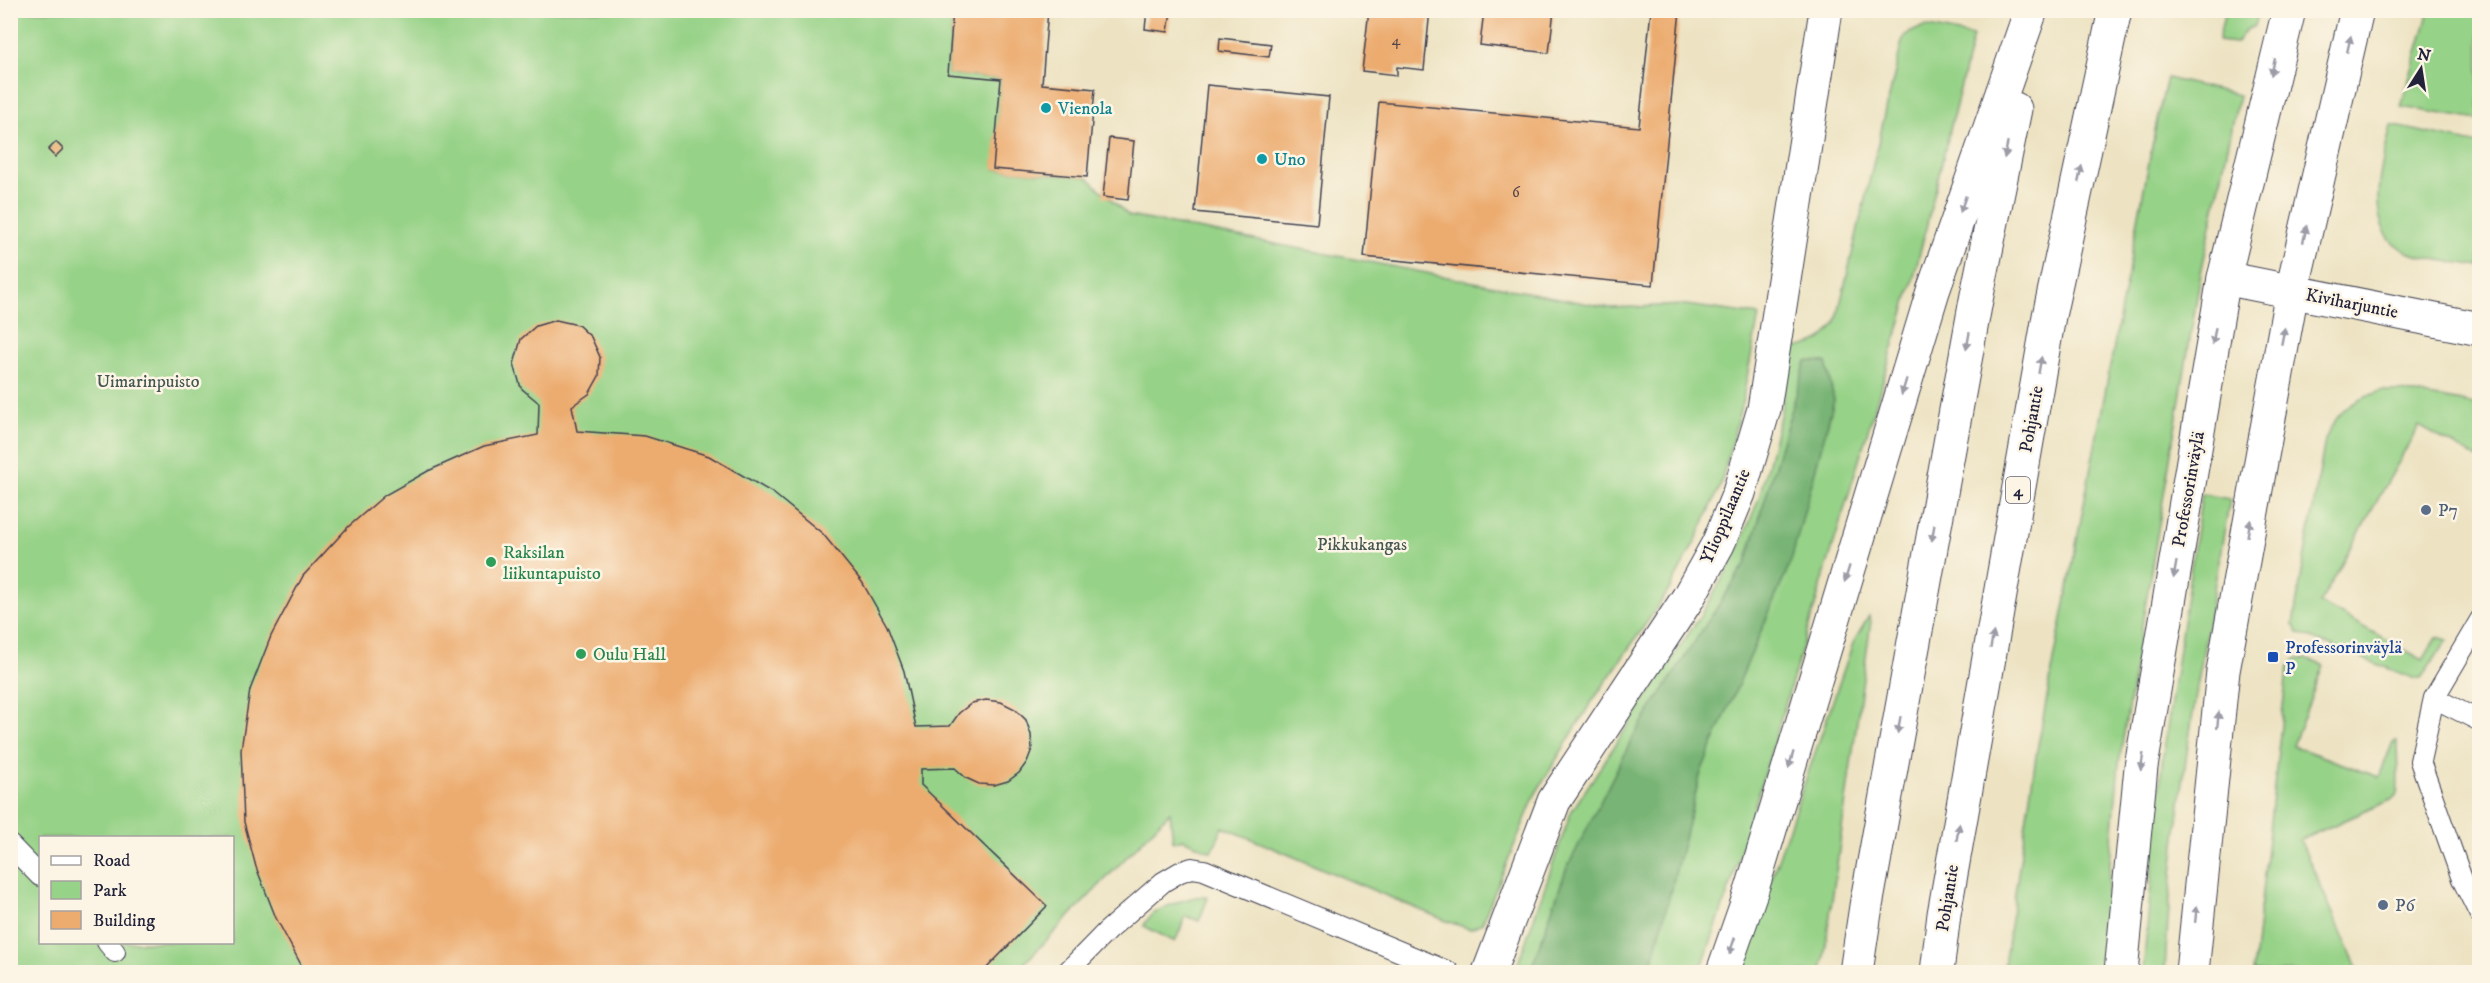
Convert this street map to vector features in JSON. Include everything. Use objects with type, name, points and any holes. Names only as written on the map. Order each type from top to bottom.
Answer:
[{"type":"main road","name":"Ylioppilaantie","points":[[1489,972],[1554,801],[1688,598],[1718,544],[1739,493],[1764,409],[1826,10]]},
{"type":"main road","points":[[1723,972],[1752,889],[1933,291],[2033,10]]},
{"type":"main road","points":[[1857,972],[1866,906],[1976,300],[2033,10]]},
{"type":"main road","name":"Pohjantie","points":[[1937,972],[1944,914],[2049,316],[2115,10]]},
{"type":"main road","name":"Professorinväylä","points":[[2121,972],[2141,767],[2224,278],[2289,10]]},
{"type":"main road","points":[[2192,972],[2223,671],[2292,291],[2357,10]]},
{"type":"main road","name":"Kiviharjuntie","points":[[2224,278],[2480,329]]},
{"type":"lane","points":[[2480,620],[2434,699],[2420,761],[2471,877],[2480,915]]},
{"type":"lane","points":[[2434,699],[2480,721]]},
{"type":"lane","points":[[10,845],[39,875]]},
{"type":"lane","points":[[1067,972],[1107,931],[1163,882],[1192,868],[1204,870],[1449,972]]},
{"type":"green space","points":[[11,11],[953,11],[948,74],[1001,79],[994,169],[1087,177],[1129,216],[1610,308],[1686,305],[1759,315],[1742,403],[1720,487],[1697,538],[1669,590],[1587,709],[1536,793],[1482,923],[1470,929],[1449,922],[1223,827],[1212,852],[1183,839],[1173,842],[1170,812],[1016,972],[11,972]]},
{"type":"green space","points":[[2225,11],[2259,11],[2255,26],[2246,30],[2236,43],[2218,41]]},
{"type":"green space","points":[[2429,11],[2479,11],[2479,120],[2401,107]]},
{"type":"green space","points":[[1924,26],[1973,36],[1913,281],[1732,881],[1700,972],[1515,972],[1571,812],[1706,607],[1737,553],[1759,498],[1781,412],[1791,349],[1817,342],[1836,322],[1902,42],[1905,35]]},
{"type":"green space","points":[[2167,78],[2239,95],[2201,273],[2119,763],[2100,972],[2003,972],[2037,750],[2157,120]]},
{"type":"green space","points":[[2391,125],[2479,144],[2479,266],[2416,255],[2398,246],[2386,234],[2380,218],[2378,200],[2379,181]]},
{"type":"green space","points":[[1806,361],[1826,362],[1834,400],[1791,561],[1701,772],[1650,972],[1530,972],[1566,870],[1634,735],[1746,563]]},
{"type":"green space","points":[[2381,391],[2400,391],[2479,405],[2479,459],[2419,426],[2320,603],[2423,660],[2437,637],[2447,640],[2421,679],[2415,679],[2298,633],[2293,624],[2325,440],[2340,414],[2354,403]]},
{"type":"green space","points":[[2202,494],[2230,499],[2181,794],[2165,972],[2143,972],[2162,763]]},
{"type":"green space","points":[[1869,616],[1871,621],[1822,972],[1739,972],[1853,643]]},
{"type":"green space","points":[[2296,659],[2305,659],[2323,665],[2293,746],[2379,777],[2393,742],[2397,741],[2398,784],[2395,796],[2391,800],[2300,840],[2359,972],[2253,972],[2287,672],[2291,663]]},
{"type":"green space","points":[[1203,896],[1208,898],[1199,921],[1186,916],[1175,942],[1144,926],[1153,914],[1179,902]]},
{"type":"building","name":"Vienola","points":[[953,10],[1048,10],[1042,84],[1095,89],[1087,177],[993,169],[1001,79],[948,74]]},
{"type":"building","points":[[1147,10],[1171,11],[1168,32],[1145,29]]},
{"type":"building","points":[[1369,10],[1430,10],[1424,70],[1397,67],[1397,75],[1362,71]]},
{"type":"building","points":[[1484,10],[1554,10],[1549,53],[1480,45]]},
{"type":"building","points":[[1651,10],[1680,10],[1653,285],[1364,257],[1379,102],[1639,127]]},
{"type":"building","points":[[1220,38],[1271,44],[1269,57],[1219,51]]},
{"type":"building","name":"Uno","points":[[1207,85],[1329,97],[1317,224],[1195,212]]},
{"type":"building","points":[[1109,138],[1134,141],[1128,200],[1103,197]]},
{"type":"building","points":[[56,142],[63,149],[55,157],[48,150]]},
{"type":"building","name":"Oulu Hall","points":[[556,320],[578,325],[591,337],[600,357],[599,376],[589,394],[572,406],[577,431],[645,436],[709,456],[773,493],[823,534],[862,582],[887,626],[904,671],[916,727],[950,726],[959,713],[972,703],[986,700],[1001,702],[1015,709],[1026,720],[1031,735],[1032,749],[1019,773],[1008,781],[994,785],[979,784],[966,778],[955,768],[921,769],[921,785],[1047,906],[983,972],[305,972],[276,918],[256,867],[244,822],[241,750],[250,690],[271,636],[303,576],[348,527],[385,495],[428,471],[484,446],[538,435],[539,403],[521,388],[514,364],[521,339],[536,326]]},
{"type":"place","name":"Vienola","points":[[1046,108]]},
{"type":"place","name":"Uno","points":[[1262,159]]},
{"type":"place","name":"P7","points":[[2426,510]]},
{"type":"place","name":"Raksilan liikuntapuisto","points":[[491,562]]},
{"type":"place","name":"Oulu Hall","points":[[581,654]]},
{"type":"place","name":"Professorinväylä P","points":[[2273,657]]},
{"type":"place","name":"P6","points":[[2383,905]]},
{"type":"park label","name":"Uimarinpuisto","points":[[148,381]]},
{"type":"park label","name":"Pikkukangas","points":[[1362,544]]}]
